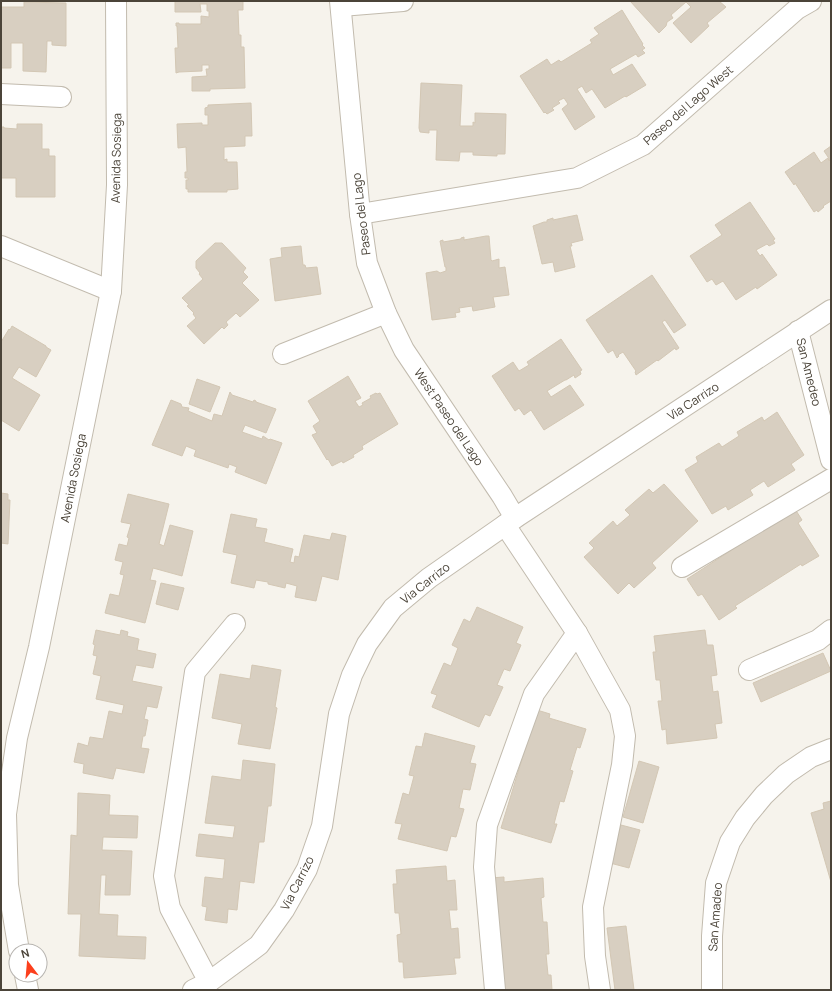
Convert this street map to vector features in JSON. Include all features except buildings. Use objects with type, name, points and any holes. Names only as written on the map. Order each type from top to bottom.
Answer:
[{"type":"street","name":"Avenida Sosiega","points":[[18,943],[8,885],[6,814],[16,738],[39,647],[111,291],[117,185],[116,1]]},
{"type":"street","points":[[341,4],[403,1]]},
{"type":"street","name":"Paseo del Lago West","points":[[360,214],[578,178],[643,145],[797,9],[811,1]]},
{"type":"street","name":"Paseo del Lago","points":[[341,4],[360,214],[367,263],[386,313]]},
{"type":"street","points":[[1,94],[61,97]]},
{"type":"street","points":[[1,246],[111,291]]},
{"type":"street","name":"Via Carrizo","points":[[201,986],[259,945],[284,910],[307,869],[322,826],[339,714],[352,675],[367,644],[393,608],[429,578],[510,522],[831,310]]},
{"type":"street","points":[[283,354],[386,313]]},
{"type":"street","name":"West Paseo del Lago","points":[[386,313],[404,350],[502,496],[510,522],[577,633],[620,710],[625,736],[622,765],[594,907],[595,956],[600,990]]},
{"type":"street","name":"San Amedeo","points":[[798,331],[831,460]]},
{"type":"street","points":[[682,567],[831,479]]},
{"type":"street","points":[[201,986],[170,908],[164,876],[195,672],[234,624]]},
{"type":"street","points":[[749,670],[818,640],[831,630]]},
{"type":"street","points":[[495,990],[484,867],[486,825],[534,694],[577,633]]},
{"type":"street","name":"San Amadeo","points":[[712,990],[712,936],[716,883],[730,842],[745,818],[764,795],[786,774],[811,757],[831,749]]}]
